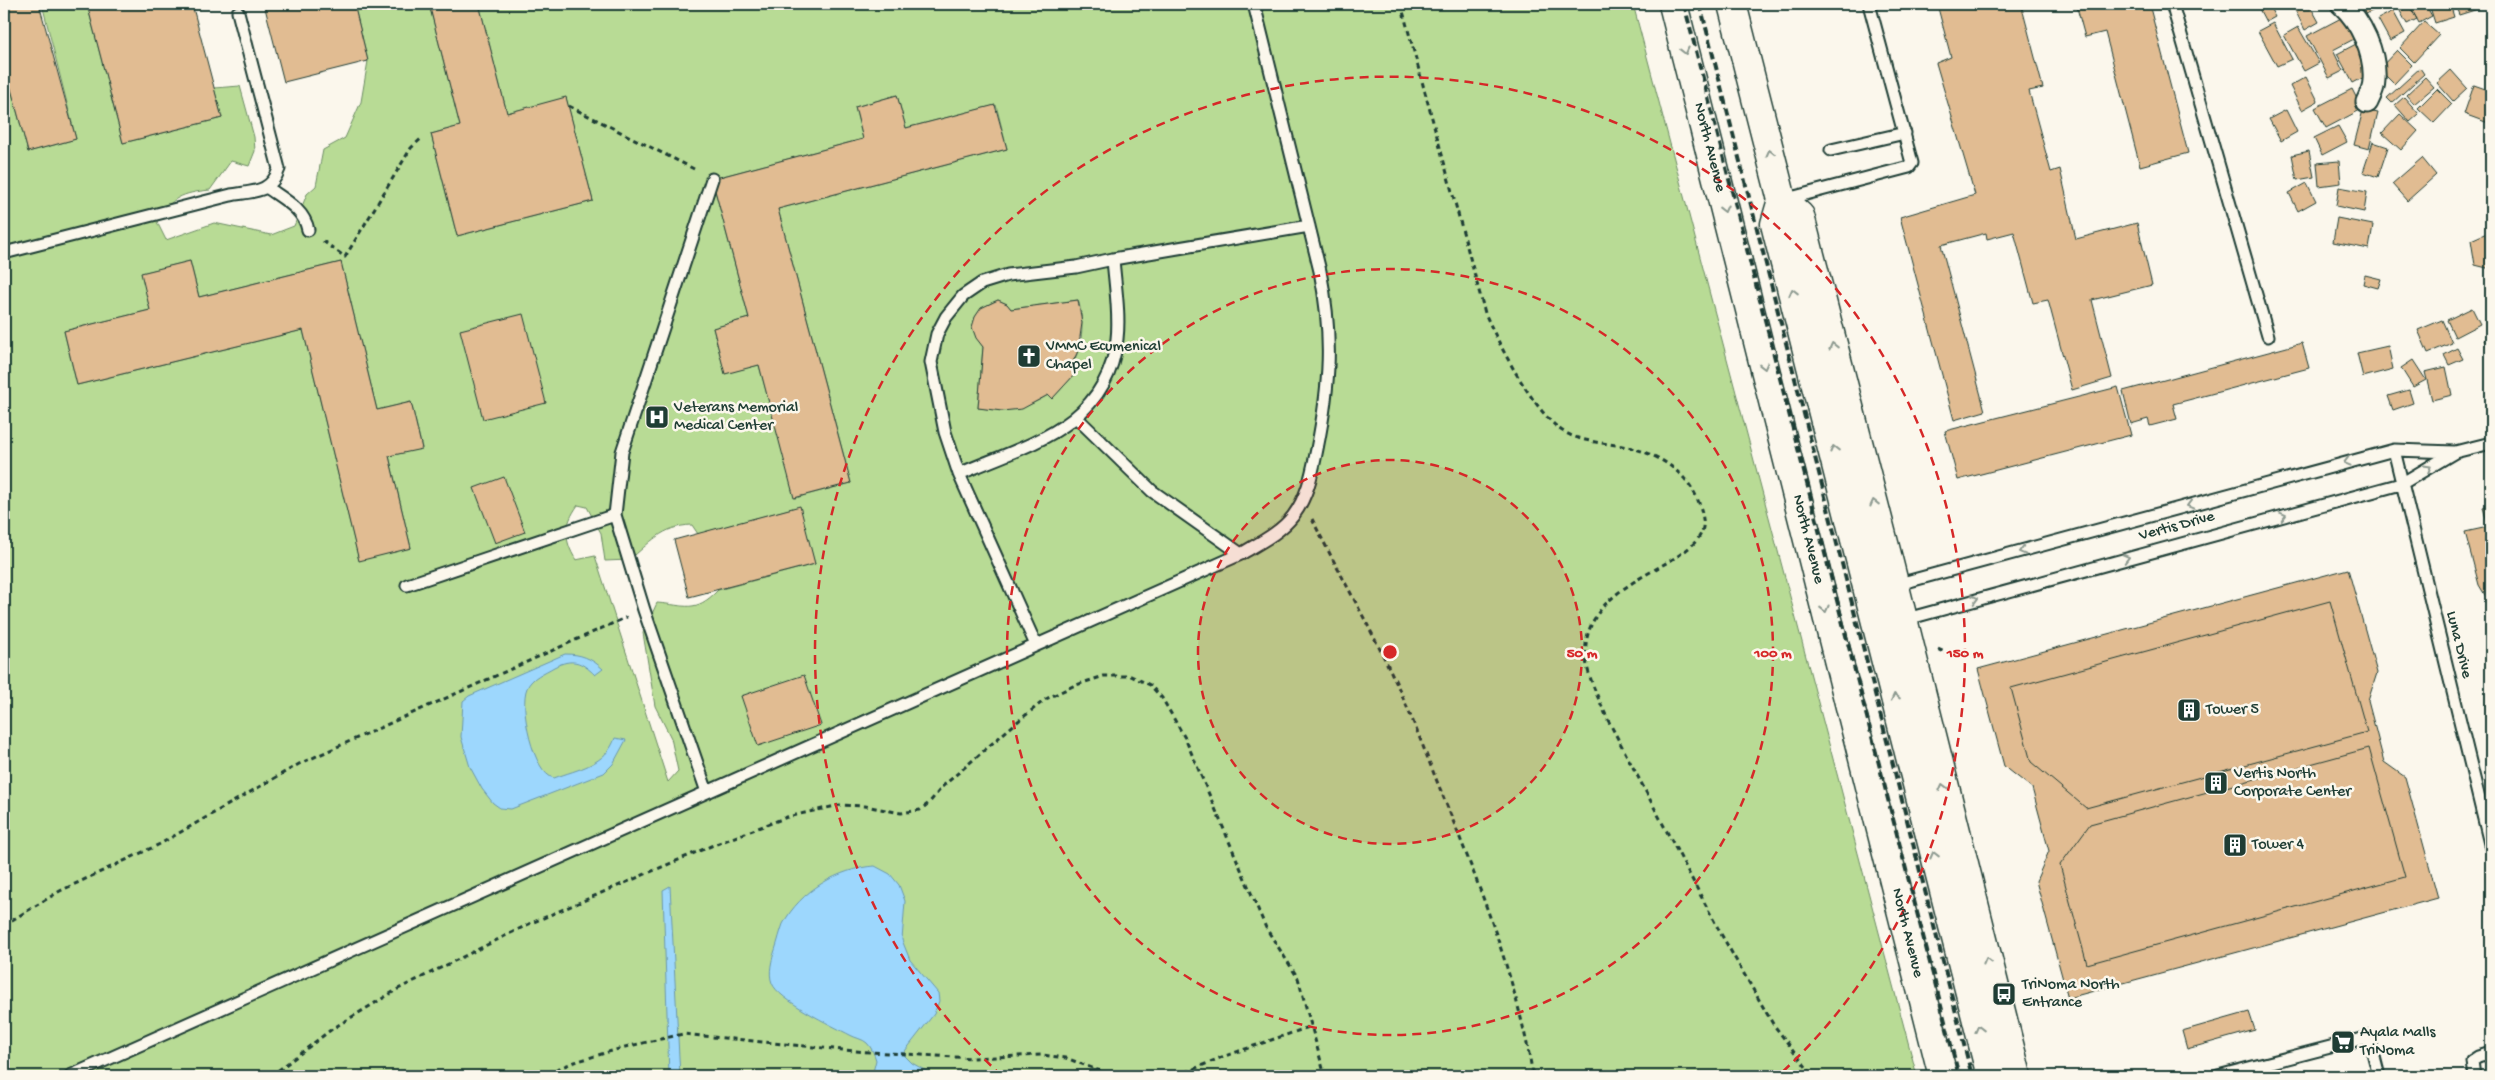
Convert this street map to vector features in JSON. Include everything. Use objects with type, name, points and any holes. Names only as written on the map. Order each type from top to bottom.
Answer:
[{"type":"main road","name":"North Avenue","points":[[1673,4],[1943,1076]]},
{"type":"main road","points":[[1732,4],[1782,200],[1775,224],[1884,651],[1953,878],[1983,994],[2017,1076]]},
{"type":"main road","points":[[1782,200],[1800,216],[1894,586],[1953,878]]},
{"type":"main road","points":[[1859,547],[1894,586]]},
{"type":"main road","points":[[1884,651],[1902,620]]},
{"type":"main road","points":[[1983,994],[1992,1076]]},
{"type":"street","points":[[2342,4],[2353,14],[2371,51],[2374,81],[2367,102]]},
{"type":"lane","points":[[70,1076],[1241,554],[1273,536],[1293,517],[1307,493],[1320,436],[1330,355],[1326,303],[1254,4]]},
{"type":"lane","points":[[1782,200],[1909,167],[1912,163],[1868,4]]},
{"type":"lane","points":[[2172,4],[2268,336]]},
{"type":"lane","points":[[4,253],[231,194],[268,188],[275,180],[279,169],[238,12]]},
{"type":"lane","points":[[1831,150],[1905,133]]},
{"type":"lane","points":[[707,792],[644,610],[615,514],[622,452],[712,179]]},
{"type":"lane","points":[[268,188],[294,206],[306,221],[308,230]]},
{"type":"lane","points":[[1036,645],[959,474],[945,432],[931,362],[938,334],[946,317],[963,296],[982,284],[1008,275],[1076,267],[1309,226]]},
{"type":"lane","points":[[959,474],[1029,444],[1077,418],[1100,392],[1115,355],[1118,337],[1113,259]]},
{"type":"lane","points":[[1077,418],[1152,491],[1241,554]]},
{"type":"lane","name":"Vertis Drive","points":[[1894,586],[2394,450],[2455,452],[2491,443]]},
{"type":"lane","name":"Luna Drive","points":[[2394,450],[2491,848]]},
{"type":"lane","name":"Vertis Drive","points":[[1902,620],[2401,484],[2455,452]]},
{"type":"lane","points":[[408,586],[615,514]]},
{"type":"lane","points":[[2218,1076],[2250,1072],[2294,1055],[2368,1037],[2379,1076]]},
{"type":"lane","points":[[2474,1076],[2472,1061],[2478,1056],[2491,1053]]},
{"type":"path","points":[[1401,4],[1485,312],[1497,342],[1540,408],[1558,427],[1574,437],[1646,452],[1670,464],[1688,481],[1698,500],[1704,520],[1698,540],[1679,555],[1626,585],[1603,605],[1587,637],[1586,660],[1594,689],[1608,720],[1721,934],[1773,1024],[1814,1076]]},
{"type":"path","points":[[569,106],[712,179]]},
{"type":"path","points":[[308,230],[345,257],[411,148],[423,136]]},
{"type":"path","points":[[1304,498],[1312,520],[1392,675],[1461,840],[1488,910],[1514,991],[1527,1038],[1533,1076]]},
{"type":"path","points":[[4,925],[60,891],[160,844],[299,764],[644,610]]},
{"type":"path","points":[[1937,649],[1955,657]]},
{"type":"path","points":[[270,1076],[332,1029],[398,989],[529,924],[711,846],[787,817],[840,805],[865,806],[901,813],[920,810],[958,773],[1046,699],[1073,686],[1104,676],[1130,676],[1150,685],[1162,698],[1185,738],[1266,928],[1298,978],[1325,1076]]},
{"type":"path","points":[[1177,1076],[1222,1057],[1312,1026]]},
{"type":"path","points":[[539,1076],[575,1062],[661,1038],[683,1034],[869,1052],[972,1058],[1042,1055],[1066,1058],[1113,1076]]},
{"type":"green space","points":[[42,4],[87,4],[123,143],[222,118],[214,88],[240,86],[254,137],[255,151],[249,166],[231,161],[210,190],[185,195],[167,207],[157,222],[166,240],[214,223],[271,235],[294,226],[307,194],[316,186],[323,150],[345,138],[361,102],[368,61],[354,4],[429,4],[460,126],[431,134],[457,236],[593,201],[566,98],[507,113],[479,4],[1633,4],[1917,1076],[4,1076],[4,63],[28,152],[76,139]],"holes":[[[897,95],[906,128],[996,105],[1007,149],[778,209],[851,483],[795,498],[759,365],[725,373],[713,328],[749,318],[712,179],[863,139],[855,107]],[[190,261],[199,297],[341,262],[377,410],[411,402],[422,448],[389,456],[411,548],[359,560],[303,330],[77,385],[64,331],[150,310],[142,273]],[[998,300],[1007,304],[1011,309],[1078,300],[1082,317],[1082,335],[1078,352],[1070,368],[1075,374],[1052,399],[1048,395],[1015,409],[978,408],[983,347],[975,332],[974,325],[978,313],[989,304]],[[578,505],[587,507],[601,533],[605,561],[629,560],[657,536],[672,528],[692,525],[698,534],[797,507],[815,564],[718,590],[710,598],[696,605],[683,606],[657,603],[643,633],[655,706],[671,738],[678,771],[668,782],[595,556],[576,560],[569,545],[567,532],[573,512]]]},
{"type":"water","points":[[565,654],[586,657],[603,669],[595,675],[581,664],[566,662],[542,673],[529,684],[525,697],[526,723],[534,753],[546,774],[554,778],[581,769],[605,754],[615,738],[626,740],[613,764],[604,773],[511,809],[500,808],[493,803],[482,789],[470,767],[461,737],[463,701],[469,696]]},
{"type":"water","points":[[875,866],[890,874],[899,885],[905,901],[902,940],[910,960],[938,993],[939,1001],[934,1014],[905,1051],[905,1056],[912,1063],[935,1076],[872,1076],[876,1060],[872,1049],[867,1043],[795,1005],[776,990],[772,983],[770,971],[783,924],[799,901],[822,883],[848,871]]},
{"type":"water","points":[[670,886],[680,1076],[669,1076],[663,890]]},
{"type":"building","points":[[4,4],[39,4],[76,139],[28,152],[4,63]]},
{"type":"building","points":[[87,4],[192,4],[222,118],[123,143]]},
{"type":"building","points":[[264,4],[354,4],[368,61],[284,82]]},
{"type":"building","points":[[429,4],[479,4],[507,113],[566,97],[593,201],[457,236],[431,134],[460,126]]},
{"type":"building","points":[[1937,4],[2021,4],[2043,88],[2029,91],[2051,172],[2060,169],[2076,239],[2137,223],[2152,285],[2092,300],[2112,378],[2072,390],[2048,300],[2033,303],[2014,232],[1987,239],[1986,233],[1941,245],[1985,411],[1954,420],[1900,217],[1975,195],[1936,63],[1951,57]]},
{"type":"building","points":[[2076,4],[2149,4],[2188,153],[2140,166],[2105,32],[2085,37]]},
{"type":"building","points":[[2268,4],[2275,17],[2266,22],[2257,5]]},
{"type":"building","points":[[2292,4],[2309,4],[2319,22],[2305,30]]},
{"type":"building","points":[[2350,4],[2375,4],[2378,8],[2358,18]]},
{"type":"building","points":[[2425,4],[2432,16],[2419,23],[2410,6]]},
{"type":"building","points":[[2429,4],[2450,4],[2454,17],[2435,23]]},
{"type":"building","points":[[2455,4],[2476,4],[2478,9],[2459,15]]},
{"type":"building","points":[[2409,6],[2417,19],[2407,24],[2400,11]]},
{"type":"building","points":[[2393,11],[2405,33],[2390,41],[2378,19]]},
{"type":"building","points":[[2343,17],[2354,39],[2333,50],[2343,71],[2329,78],[2307,36]]},
{"type":"building","points":[[2424,22],[2439,35],[2414,62],[2400,48]]},
{"type":"building","points":[[2273,23],[2292,59],[2277,66],[2258,31]]},
{"type":"building","points":[[2298,27],[2319,63],[2304,71],[2284,35]]},
{"type":"building","points":[[2356,44],[2372,73],[2353,83],[2337,54]]},
{"type":"building","points":[[2397,50],[2412,65],[2394,84],[2379,69]]},
{"type":"building","points":[[2420,68],[2424,74],[2392,103],[2387,98]]},
{"type":"building","points":[[2451,70],[2467,88],[2453,101],[2437,83]]},
{"type":"building","points":[[2306,77],[2318,101],[2302,110],[2290,86]]},
{"type":"building","points":[[2425,77],[2434,87],[2414,104],[2406,95]]},
{"type":"building","points":[[2474,85],[2491,91],[2491,124],[2464,114]]},
{"type":"building","points":[[2352,89],[2362,109],[2326,128],[2315,108]]},
{"type":"building","points":[[2437,89],[2452,104],[2434,123],[2418,108]]},
{"type":"building","points":[[897,95],[906,128],[995,105],[1007,149],[778,209],[851,483],[794,498],[759,365],[725,374],[713,328],[749,318],[712,179],[863,139],[855,107]]},
{"type":"building","points":[[2404,97],[2419,114],[2410,122],[2395,105]]},
{"type":"building","points":[[2286,110],[2297,132],[2281,141],[2269,119]]},
{"type":"building","points":[[2363,110],[2378,113],[2369,149],[2354,145]]},
{"type":"building","points":[[2400,114],[2418,131],[2401,150],[2382,133]]},
{"type":"building","points":[[2338,126],[2347,142],[2322,155],[2314,138]]},
{"type":"building","points":[[2373,142],[2388,147],[2378,177],[2363,172]]},
{"type":"building","points":[[2309,151],[2314,177],[2297,180],[2292,155]]},
{"type":"building","points":[[2422,158],[2436,175],[2407,201],[2392,184]]},
{"type":"building","points":[[2339,161],[2341,183],[2319,186],[2317,163]]},
{"type":"building","points":[[2307,183],[2316,201],[2298,211],[2289,193]]},
{"type":"building","points":[[2339,187],[2367,192],[2364,212],[2336,206]]},
{"type":"building","points":[[2337,218],[2373,225],[2369,249],[2333,242]]},
{"type":"building","points":[[2489,232],[2491,241],[2491,269],[2475,265],[2471,240]]},
{"type":"building","points":[[190,261],[199,297],[341,262],[377,410],[411,402],[422,449],[389,456],[411,548],[359,561],[303,330],[77,385],[64,331],[150,310],[141,273]]},
{"type":"building","points":[[2365,275],[2381,279],[2378,288],[2363,284]]},
{"type":"building","name":"VMMC Ecumenical Chapel","points":[[998,300],[1007,304],[1011,309],[1078,300],[1082,323],[1078,351],[1070,368],[1075,374],[1052,399],[1048,395],[1022,409],[1002,411],[978,408],[983,347],[976,338],[972,327],[975,317],[981,308]]},
{"type":"building","points":[[2472,308],[2480,324],[2455,337],[2447,320]]},
{"type":"building","points":[[523,314],[546,403],[483,419],[460,330]]},
{"type":"building","points":[[2442,320],[2452,343],[2428,353],[2418,330]]},
{"type":"building","points":[[2491,336],[2491,355],[2484,340]]},
{"type":"building","points":[[2302,343],[2309,368],[2173,404],[2177,419],[2150,426],[2148,419],[2131,424],[2123,391]]},
{"type":"building","points":[[2388,346],[2393,369],[2363,377],[2357,353]]},
{"type":"building","points":[[2457,348],[2463,359],[2449,365],[2444,355]]},
{"type":"building","points":[[2413,360],[2426,380],[2413,387],[2401,368]]},
{"type":"building","points":[[2446,367],[2452,395],[2432,400],[2425,372]]},
{"type":"building","points":[[2118,387],[2131,435],[1958,480],[1945,431]]},
{"type":"building","points":[[2409,390],[2413,403],[2393,410],[2388,396]]},
{"type":"building","points":[[504,477],[525,532],[495,543],[474,488]]},
{"type":"building","points":[[2491,505],[2491,605],[2479,585],[2465,532],[2488,527],[2483,507]]},
{"type":"building","points":[[800,506],[815,564],[689,597],[674,540]]},
{"type":"building","name":"Vertis North Corporate Center","points":[[2348,569],[2377,673],[2368,701],[2384,762],[2405,777],[2438,898],[2068,998],[2036,881],[2049,851],[2032,788],[2004,766],[1978,669]]},
{"type":"building","name":"Tower 5","points":[[2330,601],[2367,732],[2086,808],[2031,762],[2011,688]]},
{"type":"building","points":[[804,675],[821,725],[758,746],[741,696]]},
{"type":"building","name":"Tower 4","points":[[2369,748],[2405,877],[2087,964],[2060,865],[2090,824]]},
{"type":"building","points":[[2249,1012],[2255,1030],[2187,1049],[2182,1031]]},
{"type":"railway","points":[[1684,4],[1959,1076]]},
{"type":"railway","points":[[1700,4],[1972,1076]]},
{"type":"place","name":"VMMC Ecumenical Chapel","points":[[1029,356]]},
{"type":"place","name":"Veterans Memorial Medical Center","points":[[657,417]]},
{"type":"place","name":"Tower 5","points":[[2189,710]]},
{"type":"place","name":"Vertis North Corporate Center","points":[[2216,783]]},
{"type":"place","name":"Tower 4","points":[[2235,845]]},
{"type":"place","name":"TriNoma North Entrance","points":[[2004,994]]},
{"type":"place","name":"Ayala Malls TriNoma","points":[[2343,1042]]}]
